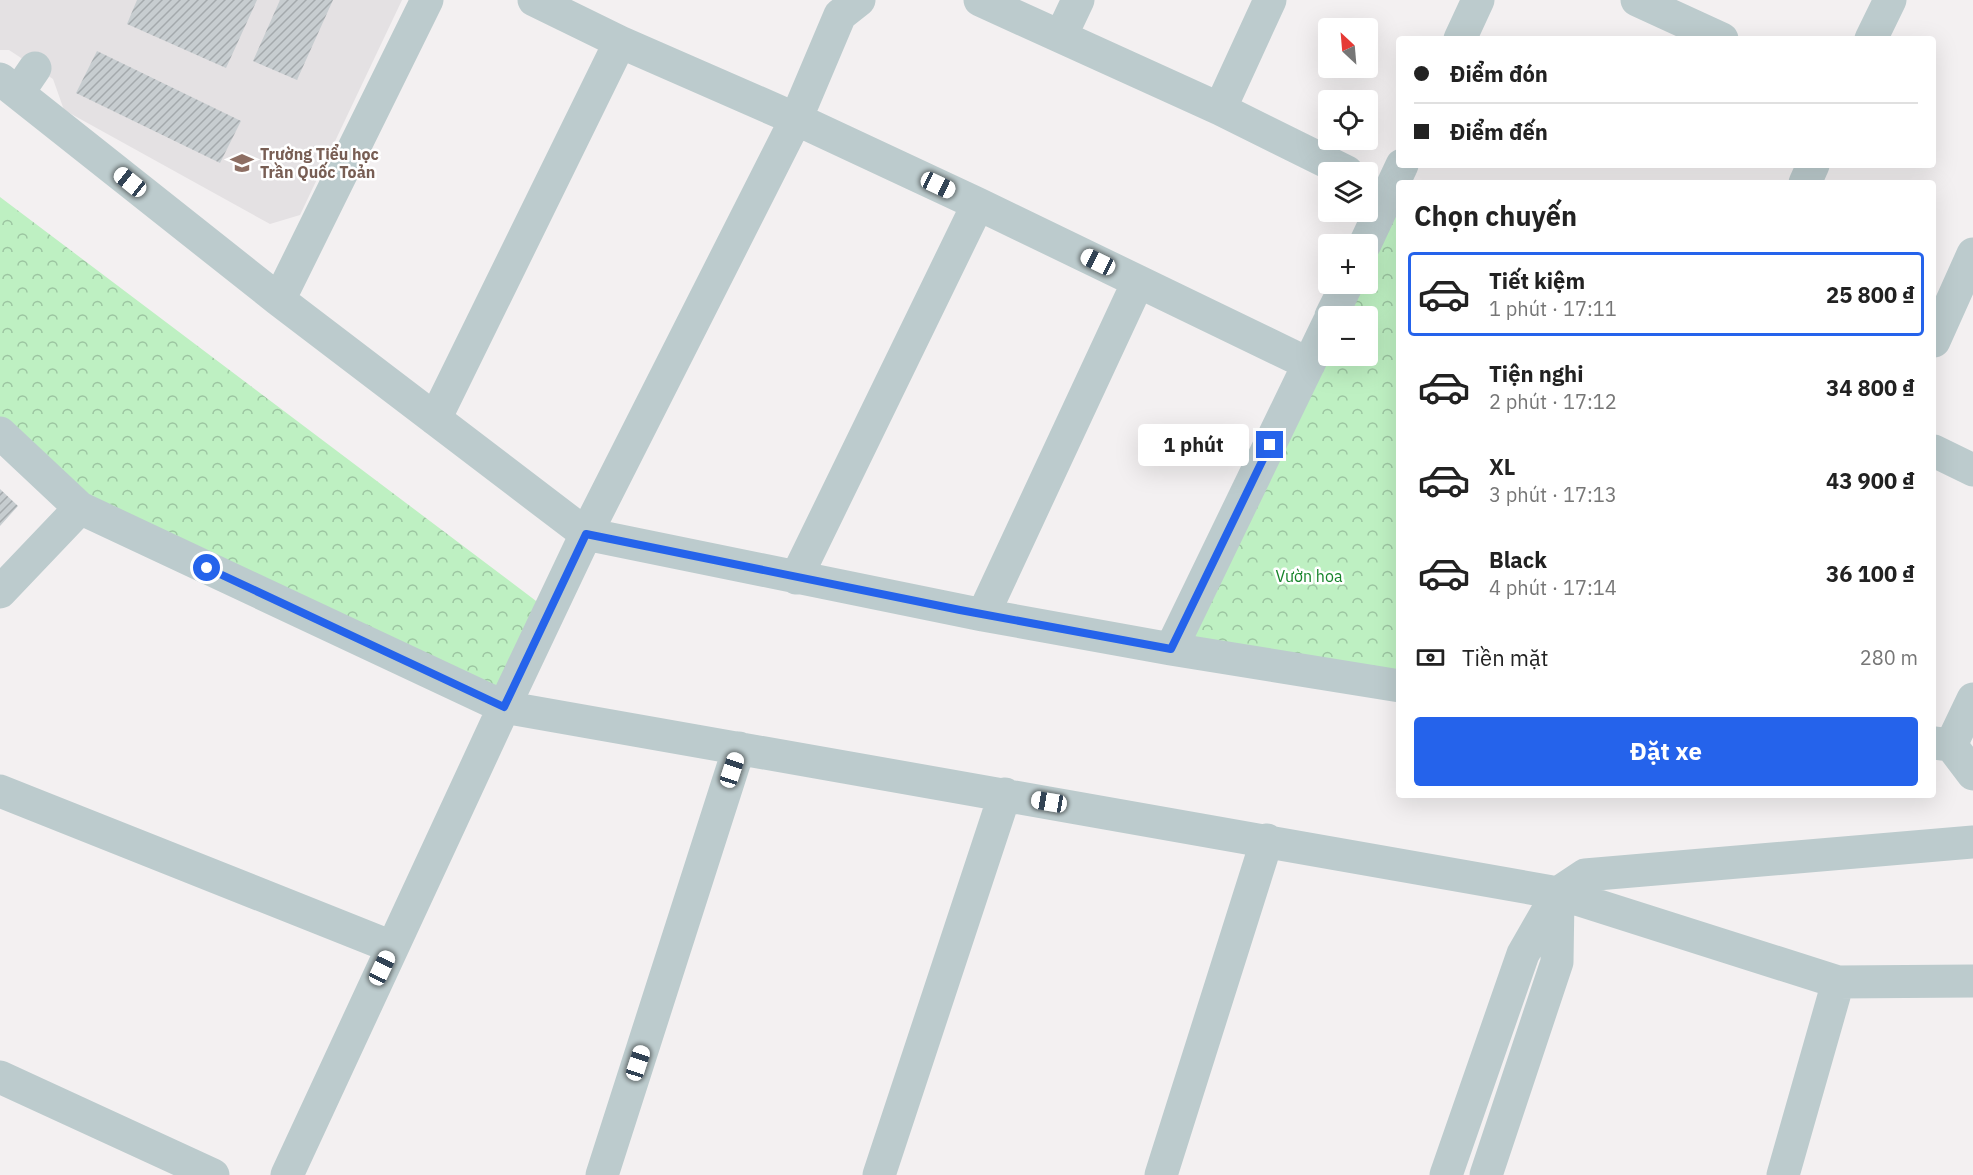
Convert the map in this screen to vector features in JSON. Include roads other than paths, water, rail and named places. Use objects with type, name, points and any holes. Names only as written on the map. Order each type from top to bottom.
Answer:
[{"type":"street","points":[[279,300],[427,0]]},
{"type":"street","points":[[534,0],[620,42],[796,119],[978,204],[1309,364]]},
{"type":"street","points":[[287,1175],[586,534],[796,119],[840,15],[859,0]]},
{"type":"street","points":[[980,0],[1220,109],[1327,162]]},
{"type":"street","points":[[1061,36],[1078,0]]},
{"type":"street","points":[[1220,109],[1270,0]]},
{"type":"street","points":[[1461,36],[1478,0]]},
{"type":"street","points":[[1637,0],[1715,36]]},
{"type":"street","points":[[1872,36],[1890,0]]},
{"type":"street","points":[[435,419],[620,42]]},
{"type":"street","points":[[18,80],[279,300],[586,534],[983,615],[1171,649],[1396,685]]},
{"type":"street","points":[[1369,234],[1390,185]]},
{"type":"street","points":[[796,578],[978,204]]},
{"type":"street","points":[[1936,337],[1973,254]]},
{"type":"street","points":[[983,615],[1138,282]]},
{"type":"street","points":[[1171,649],[1318,345]]},
{"type":"street","points":[[0,433],[80,508],[504,707],[1558,893],[1838,982],[1973,981]]},
{"type":"street","points":[[1936,453],[1973,470]]},
{"type":"street","points":[[0,592],[80,508]]},
{"type":"street","points":[[1973,699],[1942,744],[1973,774]]},
{"type":"street","points":[[602,1175],[739,748]]},
{"type":"street","points":[[0,791],[392,947]]},
{"type":"street","points":[[879,1175],[1005,794]]},
{"type":"street","points":[[1161,1175],[1267,840]]},
{"type":"street","points":[[1446,1175],[1523,954],[1558,893],[1585,875],[1973,842]]},
{"type":"street","points":[[1486,1175],[1557,962],[1558,893]]},
{"type":"street","points":[[1783,1175],[1838,982]]},
{"type":"street","points":[[0,1077],[213,1175]]},
{"type":"place","name":"Trường Tiểu học Trần Quốc Toản","points":[[242,163]]},
{"type":"park label","name":"Vườn hoa","points":[[1309,576]]}]
